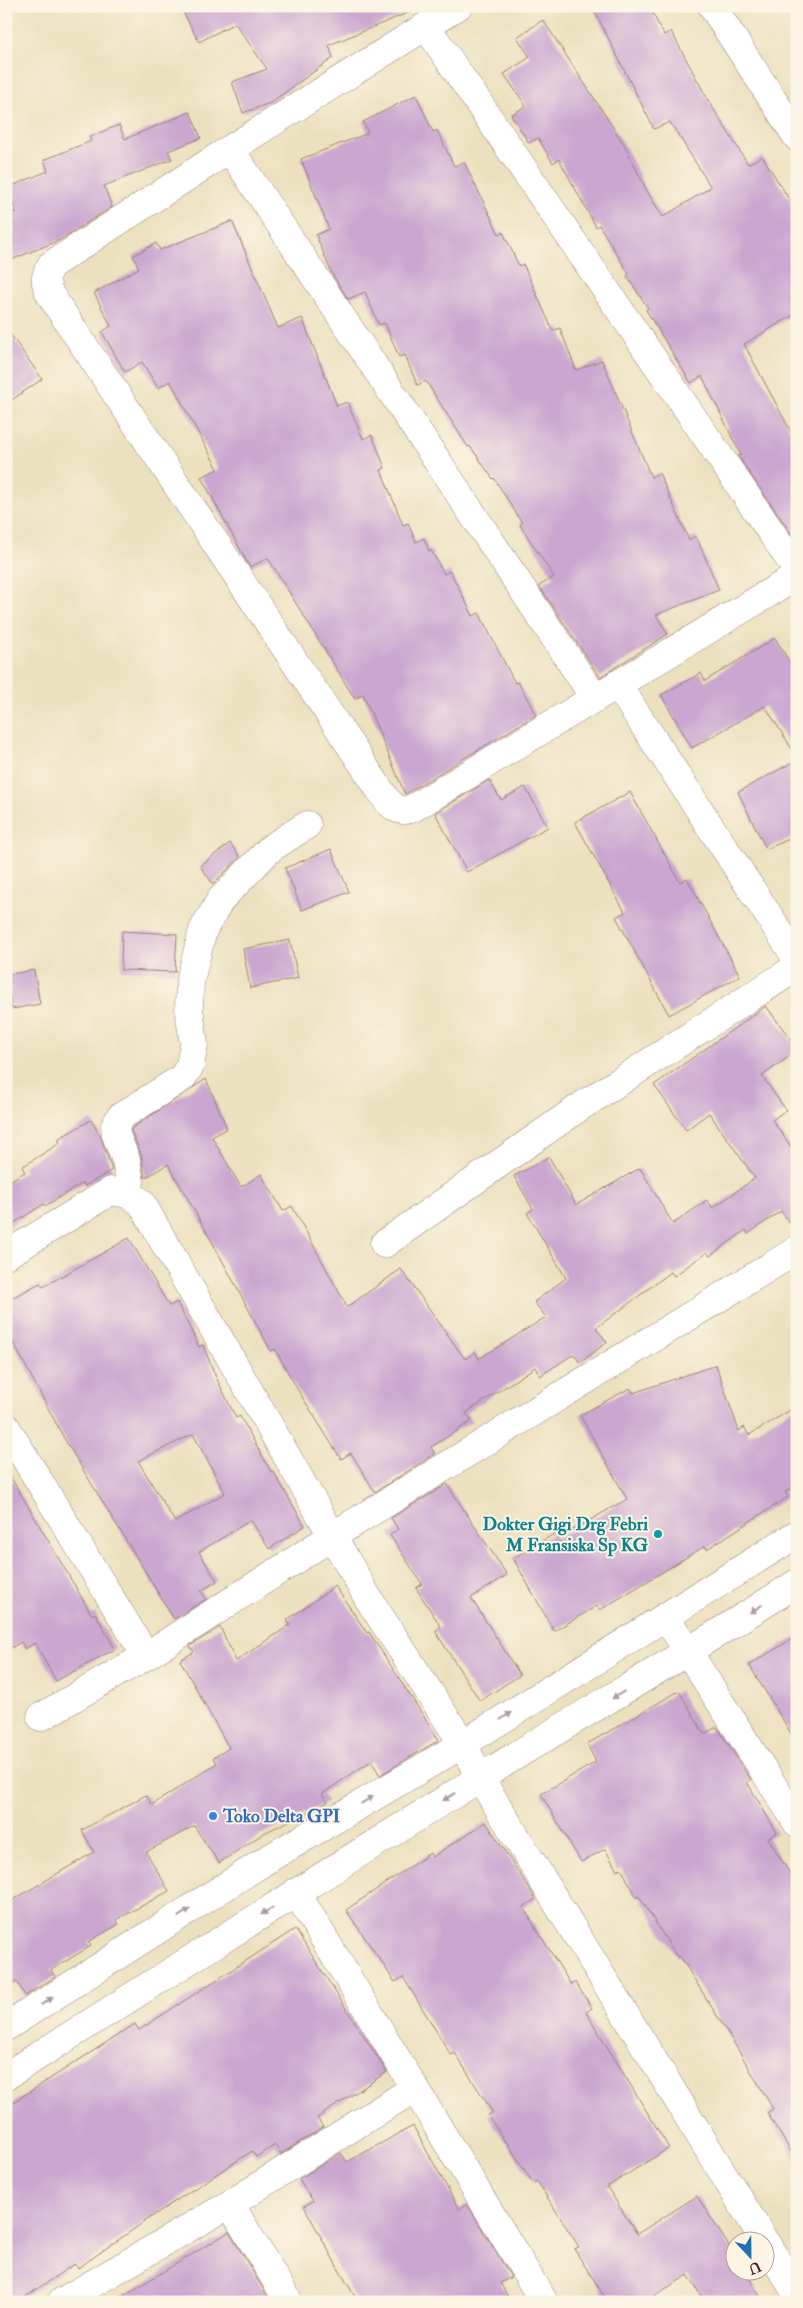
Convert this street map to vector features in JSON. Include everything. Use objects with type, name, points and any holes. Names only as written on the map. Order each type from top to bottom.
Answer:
[{"type":"street","points":[[458,6],[230,149],[51,265],[46,273],[45,283],[62,313],[392,806],[405,811],[413,808],[797,576]]},
{"type":"street","points":[[712,6],[797,137]]},
{"type":"street","points":[[426,26],[797,570]]},
{"type":"street","points":[[230,149],[594,697]]},
{"type":"street","points":[[617,684],[797,959]]},
{"type":"street","points":[[128,1194],[128,1172],[115,1126],[120,1116],[182,1078],[190,1066],[194,1044],[190,1009],[190,981],[204,930],[221,899],[258,861],[271,848],[307,825]]},
{"type":"street","points":[[384,1244],[580,1107],[797,967]]},
{"type":"street","points":[[6,1255],[111,1191],[128,1194],[141,1202],[334,1535],[368,1598],[463,1744],[480,1778],[758,2230]]},
{"type":"street","points":[[41,1717],[146,1656],[334,1535],[797,1250]]},
{"type":"street","points":[[6,1427],[146,1656]]},
{"type":"street","points":[[6,2027],[268,1859],[463,1744],[797,1534]]},
{"type":"street","points":[[6,2076],[296,1892],[689,1652],[797,1583]]},
{"type":"street","points":[[666,1617],[797,1822]]},
{"type":"street","points":[[296,1892],[544,2302]]},
{"type":"street","points":[[72,2299],[230,2204],[415,2088]]},
{"type":"street","points":[[230,2204],[289,2302]]},
{"type":"street","points":[[776,2260],[797,2294]]},
{"type":"building","points":[[180,6],[422,7],[329,45],[333,58],[270,103],[243,113],[232,82],[267,69],[235,23],[199,42]]},
{"type":"building","points":[[592,6],[649,6],[664,35],[671,31],[708,100],[748,164],[762,156],[797,212],[797,313],[744,344],[797,443],[797,542],[738,456],[741,455],[702,376],[691,383],[646,310],[648,308],[627,276],[629,274],[599,225],[596,227],[559,159],[553,163],[538,138],[529,143],[511,115],[526,106],[504,74],[530,57],[517,37],[543,20],[624,144],[647,191],[663,217],[711,187],[670,122],[654,129]]},
{"type":"building","points":[[416,95],[433,132],[437,130],[454,166],[464,162],[499,234],[503,232],[519,266],[523,264],[553,331],[560,328],[576,370],[602,360],[651,477],[659,473],[689,540],[696,536],[719,590],[656,615],[668,634],[600,677],[539,586],[554,577],[520,525],[522,523],[494,478],[470,446],[468,447],[426,381],[417,385],[405,355],[399,357],[385,323],[379,325],[365,292],[348,299],[332,274],[316,235],[329,229],[301,159],[368,133],[363,122]]},
{"type":"building","points":[[190,112],[201,138],[168,151],[172,159],[104,186],[112,207],[60,240],[6,262],[6,216],[16,212],[7,188],[48,171],[44,160],[91,141],[89,137],[119,125],[125,139]]},
{"type":"building","points":[[232,221],[278,328],[302,318],[337,406],[347,402],[363,439],[372,435],[385,468],[381,470],[403,525],[408,523],[416,542],[424,538],[429,551],[431,550],[444,574],[450,571],[473,616],[479,613],[515,683],[518,682],[536,715],[405,794],[363,694],[355,699],[268,558],[250,567],[247,562],[201,477],[218,469],[170,381],[158,388],[142,362],[125,372],[102,332],[111,326],[94,293],[139,268],[133,256],[156,243],[160,250]]},
{"type":"building","points":[[6,328],[42,379],[6,404]]},
{"type":"building","points":[[775,638],[797,674],[797,757],[765,706],[692,748],[661,695],[701,673],[705,681]]},
{"type":"building","points":[[797,760],[797,836],[766,849],[738,792]]},
{"type":"building","points":[[489,780],[501,800],[525,787],[548,827],[467,872],[435,813]]},
{"type":"building","points":[[630,792],[680,882],[687,878],[740,976],[669,1015],[616,917],[625,912],[575,822]]},
{"type":"building","points":[[230,843],[240,857],[213,884],[200,866]]},
{"type":"building","points":[[331,849],[349,892],[302,910],[285,868]]},
{"type":"building","points":[[122,931],[177,934],[175,972],[121,970]]},
{"type":"building","points":[[290,940],[298,978],[250,988],[243,949]]},
{"type":"building","points":[[34,970],[40,1004],[12,1009],[6,975]]},
{"type":"building","points":[[766,1006],[797,1048],[797,1051],[762,1076],[786,1110],[772,1120],[797,1155],[797,1233],[781,1211],[748,1234],[746,1230],[710,1256],[707,1252],[674,1276],[671,1272],[596,1328],[607,1342],[580,1363],[574,1354],[540,1376],[535,1367],[466,1413],[472,1421],[431,1447],[435,1454],[375,1492],[351,1453],[341,1459],[296,1387],[275,1349],[271,1351],[168,1164],[145,1178],[141,1154],[131,1131],[132,1128],[206,1079],[227,1128],[212,1137],[241,1187],[261,1174],[283,1211],[292,1206],[347,1307],[401,1269],[465,1359],[475,1352],[479,1359],[546,1317],[534,1302],[566,1278],[527,1213],[533,1209],[514,1176],[549,1157],[576,1205],[640,1168],[673,1224],[707,1200],[713,1208],[755,1178],[709,1113],[686,1130],[654,1085]]},
{"type":"building","points":[[91,1120],[100,1135],[112,1170],[85,1186],[83,1183],[45,1206],[44,1204],[6,1228],[6,1183],[25,1172],[22,1167],[60,1143],[58,1139]]},
{"type":"building","points":[[129,1238],[169,1306],[177,1302],[199,1347],[203,1345],[236,1418],[240,1416],[271,1472],[273,1471],[305,1526],[269,1549],[251,1520],[199,1552],[217,1581],[201,1591],[206,1599],[174,1619],[65,1440],[6,1329],[6,1301],[40,1283],[43,1287]],"holes":[[[193,1434],[225,1493],[175,1522],[138,1461]]]},
{"type":"building","points":[[716,1365],[739,1431],[744,1427],[749,1435],[797,1406],[797,1485],[785,1492],[788,1497],[707,1549],[705,1546],[600,1610],[597,1606],[554,1631],[513,1558],[554,1534],[557,1539],[627,1499],[580,1415],[630,1388],[633,1393]]},
{"type":"building","points":[[6,1469],[92,1615],[95,1613],[115,1649],[56,1681],[35,1643],[25,1649],[21,1642],[6,1651]]},
{"type":"building","points":[[447,1484],[507,1575],[471,1598],[520,1675],[480,1701],[435,1631],[441,1627],[416,1588],[422,1584],[390,1535],[398,1529],[391,1518]]},
{"type":"building","points":[[335,1586],[367,1633],[369,1632],[439,1740],[380,1775],[371,1761],[322,1794],[328,1802],[264,1833],[219,1863],[194,1826],[146,1852],[169,1891],[116,1920],[119,1924],[88,1942],[91,1946],[51,1970],[55,1977],[25,1996],[17,1982],[6,1988],[6,1904],[94,1852],[82,1830],[146,1795],[152,1805],[217,1763],[213,1758],[229,1748],[180,1660],[194,1652],[190,1646],[220,1627],[236,1661],[290,1625],[287,1620]]},
{"type":"building","points":[[797,1636],[797,1743],[749,1665]]},
{"type":"building","points":[[679,1691],[704,1734],[717,1727],[751,1780],[747,1782],[777,1833],[768,1838],[797,1885],[797,2161],[767,2113],[773,2109],[742,2056],[680,1956],[677,1957],[639,1896],[637,1898],[621,1868],[617,1870],[605,1849],[581,1862],[541,1794],[596,1762],[587,1744]]},
{"type":"building","points":[[486,1822],[536,1899],[523,1907],[571,1985],[575,1982],[592,2008],[586,2012],[669,2148],[607,2187],[637,2234],[697,2196],[726,2241],[726,2280],[750,2280],[764,2302],[705,2302],[688,2275],[644,2302],[608,2302],[574,2249],[579,2247],[537,2181],[533,2183],[488,2115],[493,2113],[455,2053],[451,2055],[403,1977],[395,1982],[346,1910],[430,1853],[432,1857]]},
{"type":"building","points":[[295,1929],[387,2072],[317,2118],[323,2127],[281,2154],[275,2145],[256,2157],[252,2151],[157,2213],[78,2268],[74,2264],[18,2302],[6,2302],[6,2107],[135,2024],[139,2030]]},
{"type":"building","points":[[413,2126],[459,2209],[467,2204],[511,2277],[500,2283],[511,2302],[358,2302],[338,2268],[304,2206],[313,2201],[299,2179],[341,2153],[347,2162]]},
{"type":"building","points":[[229,2232],[271,2302],[113,2302]]},
{"type":"place","name":"Dokter Gigi Drg Febri M Fransiska Sp KG","points":[[658,1534]]},
{"type":"place","name":"Toko Delta GPI","points":[[213,1816]]}]
